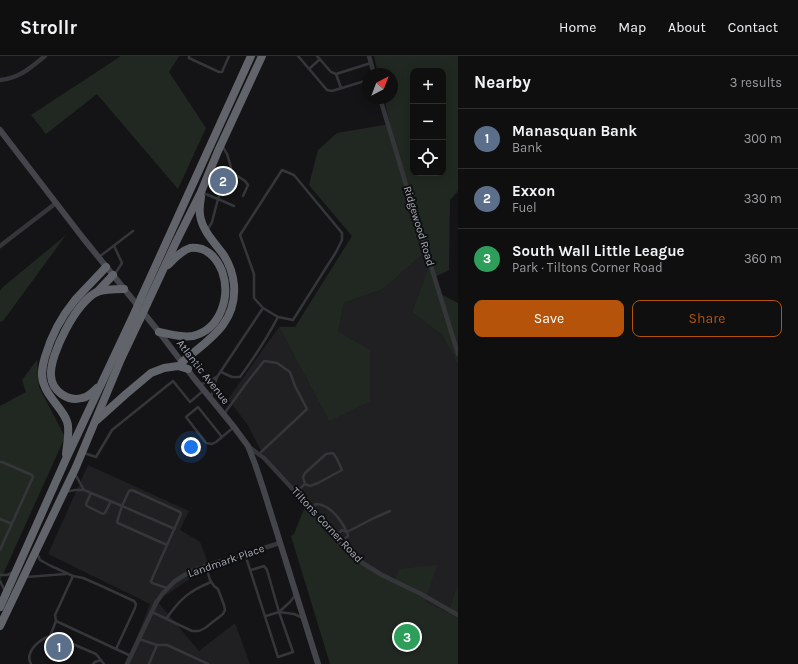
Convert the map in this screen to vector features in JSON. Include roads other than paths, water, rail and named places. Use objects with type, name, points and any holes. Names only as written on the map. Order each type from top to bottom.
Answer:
[{"type":"highway","points":[[0,608],[66,459],[135,312],[251,56]]},
{"type":"highway","points":[[0,626],[73,472],[121,359],[201,192],[262,56]]},
{"type":"highway","points":[[182,362],[220,329],[228,318],[233,304],[234,288],[229,264],[203,226],[200,214],[201,192]]},
{"type":"highway","points":[[159,332],[188,336],[206,330],[215,322],[220,314],[226,293],[225,281],[221,268],[213,256],[206,251],[196,248],[186,250],[180,253],[164,270]]},
{"type":"highway","points":[[66,459],[68,426],[63,414],[43,383],[43,366],[52,339],[64,316],[76,299],[106,267]]},
{"type":"highway","points":[[101,383],[91,394],[82,398],[72,399],[56,389],[51,375],[52,366],[62,335],[70,322],[87,300],[113,276]]},
{"type":"highway","points":[[96,292],[124,289]]},
{"type":"highway","points":[[95,422],[152,373],[164,368],[178,366],[188,369]]},
{"type":"main road","name":"Atlantic Avenue","points":[[0,130],[113,276],[248,446],[318,664]]},
{"type":"street","points":[[0,80],[16,77],[45,56]]},
{"type":"street","points":[[369,56],[372,68]]},
{"type":"street","name":"Ridgewood Road","points":[[382,104],[458,354]]},
{"type":"street","points":[[0,246],[56,203]]},
{"type":"street","name":"Tiltons Corner Road","points":[[248,446],[264,458],[356,559],[373,570],[421,594],[458,615]]},
{"type":"street","name":"Landmark Place","points":[[127,664],[156,603],[167,588],[182,576],[206,566],[280,543]]},
{"type":"lane","points":[[189,56],[189,58],[219,72],[222,72],[228,57],[224,56]]},
{"type":"lane","points":[[298,56],[327,90],[332,91],[362,82]]},
{"type":"lane","points":[[309,69],[318,57],[331,72],[336,74],[370,63]]},
{"type":"lane","points":[[336,74],[341,88]]},
{"type":"lane","points":[[221,145],[227,154],[231,167],[226,178]]},
{"type":"lane","points":[[282,170],[294,175],[342,233],[342,240],[293,320],[278,317],[263,308],[254,298],[254,274],[240,235],[282,170]]},
{"type":"lane","points":[[222,175],[223,172],[229,172],[245,181],[248,185],[243,196]]},
{"type":"lane","points":[[229,172],[231,176],[230,180]]},
{"type":"lane","points":[[219,182],[218,184],[221,189]]},
{"type":"lane","points":[[206,232],[212,222],[223,184]]},
{"type":"lane","points":[[221,189],[226,189],[227,186]]},
{"type":"lane","points":[[201,192],[234,206]]},
{"type":"lane","points":[[99,257],[133,231]]},
{"type":"lane","points":[[113,276],[122,263],[114,246]]},
{"type":"lane","points":[[82,452],[96,457],[112,430],[172,381],[190,402],[202,387],[217,377],[221,372],[263,308]]},
{"type":"lane","points":[[221,372],[232,377],[240,377],[278,317]]},
{"type":"lane","points":[[224,414],[264,361],[277,363],[290,372],[295,386],[307,409],[259,455]]},
{"type":"lane","points":[[211,398],[217,377]]},
{"type":"lane","points":[[222,437],[198,407],[186,417],[206,442],[212,444],[222,437],[234,427]]},
{"type":"lane","points":[[333,453],[342,470],[318,483],[310,486],[305,484],[303,477],[304,473],[326,454],[333,453]]},
{"type":"lane","points":[[0,462],[32,475],[33,477],[0,550]]},
{"type":"lane","points":[[73,472],[84,490]]},
{"type":"lane","points":[[296,492],[305,484]]},
{"type":"lane","points":[[63,493],[75,490],[84,490],[175,529]]},
{"type":"lane","points":[[167,545],[117,522],[129,491],[132,490],[180,512],[181,514],[151,581],[152,583],[167,588]]},
{"type":"lane","points":[[90,493],[86,504],[87,506],[103,514],[111,501]]},
{"type":"lane","points":[[311,509],[316,504],[322,504],[332,511],[347,532],[348,536],[341,543]]},
{"type":"lane","points":[[335,537],[342,530],[347,532],[390,511]]},
{"type":"lane","points":[[0,519],[12,524]]},
{"type":"lane","points":[[35,551],[40,560],[67,574],[98,584],[134,601],[136,604],[135,608],[116,649]]},
{"type":"lane","points":[[245,554],[278,656],[293,652],[279,612],[267,570],[264,566],[251,570]]},
{"type":"lane","points":[[151,612],[192,631],[199,631],[205,628],[223,614],[225,610],[224,605],[218,589],[214,586],[208,574],[206,566]]},
{"type":"lane","points":[[0,576],[16,572]]},
{"type":"lane","points":[[23,577],[67,574]]},
{"type":"lane","points":[[50,636],[56,621],[55,615],[73,576]]},
{"type":"lane","points":[[0,581],[6,593]]},
{"type":"lane","points":[[166,619],[175,606],[188,594],[212,582]]},
{"type":"lane","points":[[279,612],[296,594]]},
{"type":"lane","points":[[266,616],[279,612],[294,614],[303,618]]},
{"type":"lane","points":[[56,621],[131,656]]},
{"type":"lane","points":[[31,664],[29,662],[29,657],[33,648],[38,642],[50,636],[54,636],[96,654],[104,664]]},
{"type":"lane","points":[[139,638],[157,645],[167,645],[208,664]]},
{"type":"lane","points":[[149,664],[157,645]]},
{"type":"lane","points":[[93,664],[94,662],[101,660]]},
{"type":"place","name":"Exxon","points":[[223,181]]},
{"type":"place","name":"South Wall Little League","points":[[407,637]]},
{"type":"place","name":"Manasquan Bank","points":[[59,647]]}]
